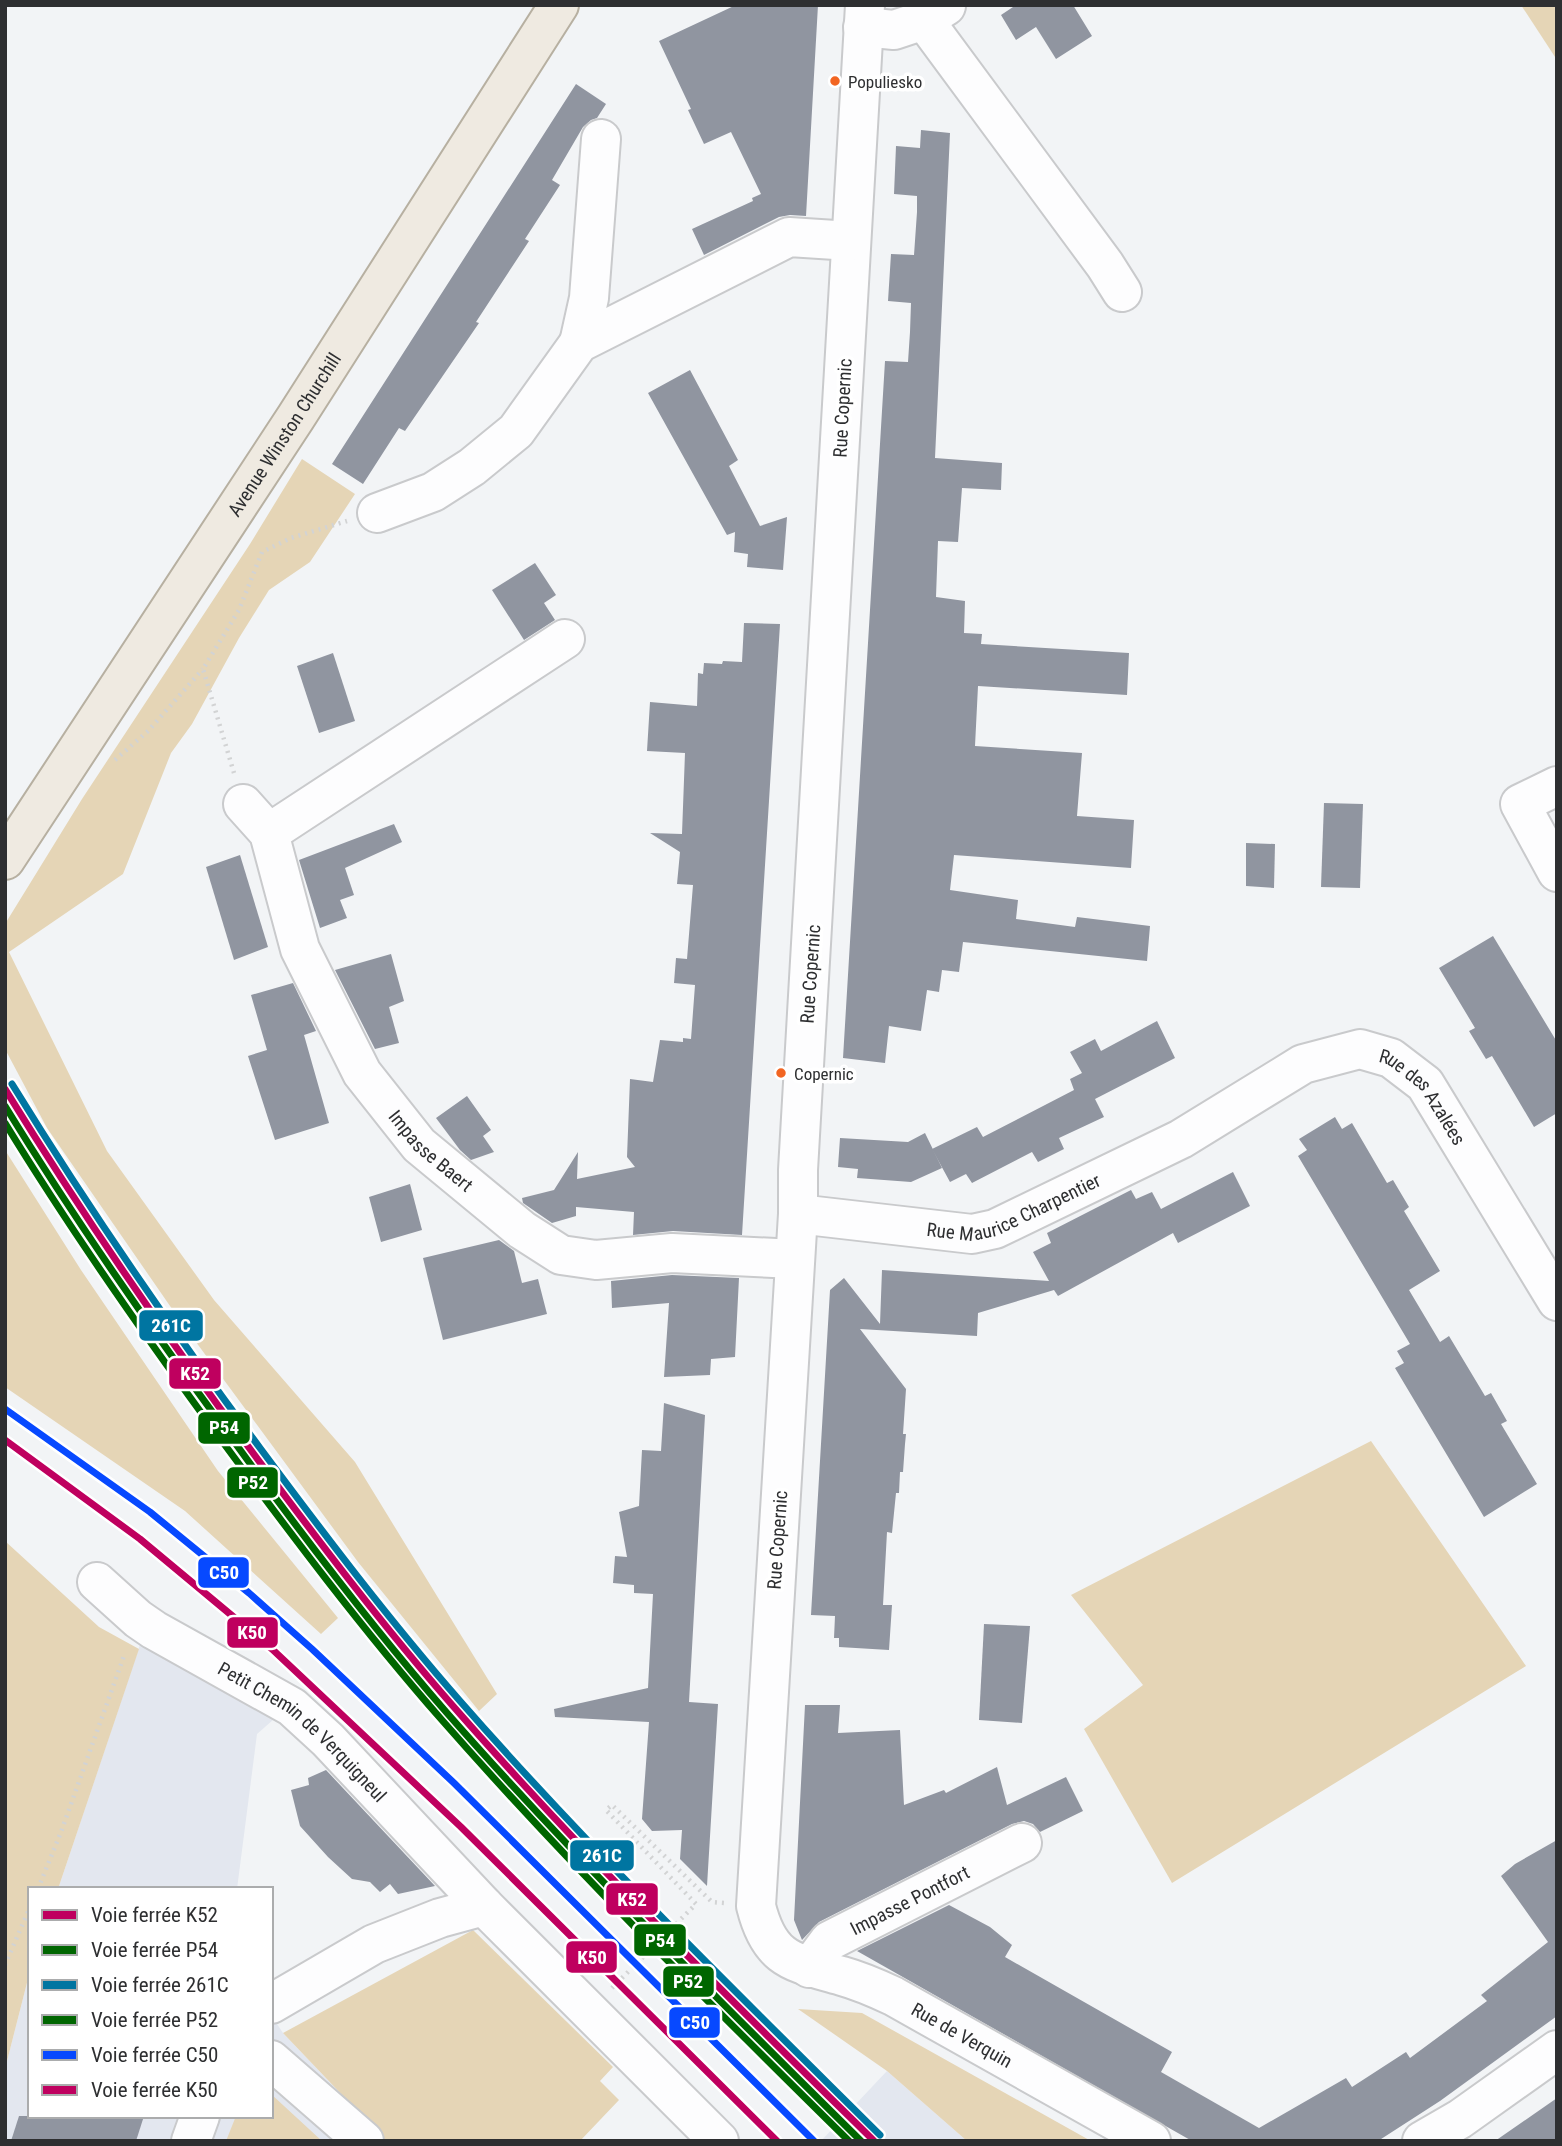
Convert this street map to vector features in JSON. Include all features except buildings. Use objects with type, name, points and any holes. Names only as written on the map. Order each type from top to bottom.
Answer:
[{"type":"main road","name":"Avenue Winston Churchill","points":[[5,860],[296,417],[559,5]]},
{"type":"street","points":[[864,16],[894,30],[936,13],[1122,292]]},
{"type":"street","name":"Rue Copernic","points":[[762,1924],[799,1157],[864,16]]},
{"type":"street","points":[[377,513],[433,492],[472,467],[516,431],[579,343],[589,298],[601,139]]},
{"type":"street","points":[[579,343],[789,237],[851,241]]},
{"type":"street","points":[[269,833],[565,639]]},
{"type":"street","points":[[1557,786],[1520,804],[1557,872]]},
{"type":"street","name":"Impasse Baert","points":[[243,804],[269,833],[300,949],[362,1073],[419,1145],[522,1230],[561,1255],[596,1260],[672,1253],[795,1259]]},
{"type":"street","name":"Rue des Azalées","points":[[1214,1118],[1303,1064],[1360,1049],[1391,1058],[1425,1084],[1557,1301]]},
{"type":"street","name":"Rue Maurice Charpentier","points":[[798,1214],[972,1234],[995,1229],[1181,1139],[1214,1118]]},
{"type":"street","name":"Petit Chemin de Verquigneul","points":[[97,1582],[138,1619],[292,1707],[328,1740],[484,1906],[719,2141]]},
{"type":"street","name":"Impasse Pontfort","points":[[809,1968],[829,1941],[1022,1843]]},
{"type":"street","points":[[273,2003],[374,1944],[440,1918],[484,1906]]},
{"type":"street","name":"Rue de Verquin","points":[[762,1924],[792,1961],[866,1983],[893,1996],[1151,2141]]},
{"type":"street","points":[[1422,2141],[1467,2130],[1557,2050]]},
{"type":"street","points":[[273,2062],[364,2141]]},
{"type":"street","points":[[191,2141],[199,2118]]},
{"type":"path","points":[[108,765],[148,731],[203,670],[239,610],[262,552],[291,538],[377,513]]},
{"type":"path","points":[[203,670],[243,804]]},
{"type":"path","points":[[39,1887],[138,1619]]},
{"type":"path","points":[[603,1979],[612,1988],[696,1904],[606,1810],[612,1805],[712,1902],[762,1924]]},
{"type":"path","points":[[5,1965],[28,1912]]},
{"type":"shaded area","points":[[1521,5],[1557,5],[1557,60]]},
{"type":"shaded area","points":[[302,459],[355,494],[310,562],[269,590],[239,638],[192,724],[171,753],[123,874],[9,952],[107,1151],[214,1300],[355,1462],[497,1694],[479,1711],[358,1562],[179,1319],[47,1128],[5,1049],[5,924],[82,799],[250,544]]},
{"type":"shaded area","points":[[5,1150],[81,1270],[218,1471],[338,1618],[321,1634],[185,1511],[5,1387]]},
{"type":"shaded area","points":[[1371,1441],[1526,1666],[1172,1883],[1084,1729],[1143,1685],[1071,1595]]},
{"type":"shaded area","points":[[5,1541],[99,1627],[139,1649],[59,1887],[28,1887],[28,1979],[5,2069]]},
{"type":"shaded area","points":[[150,1615],[298,1698],[257,1734],[237,1887],[59,1887]]},
{"type":"shaded area","points":[[473,1930],[613,2067],[600,2081],[619,2100],[580,2141],[386,2141],[283,2033]]},
{"type":"shaded area","points":[[28,1979],[28,2118],[273,2118],[273,2018],[283,2033],[386,2141],[5,2141],[5,2069]]},
{"type":"shaded area","points":[[798,2009],[862,2013],[1091,2141],[967,2141],[887,2071]]},
{"type":"shaded area","points":[[887,2071],[967,2141],[821,2141]]},
{"type":"shaded area","points":[[273,2096],[322,2141],[226,2141],[235,2118],[273,2118]]},
{"type":"rail line","name":"261C","points":[[12,1084],[101,1223],[195,1359],[308,1512],[408,1639],[561,1813],[880,2135]]},
{"type":"rail line","name":"K52","points":[[5,1089],[94,1228],[188,1364],[301,1517],[401,1644],[503,1763],[607,1873],[874,2141]]},
{"type":"rail line","name":"P54","points":[[5,1106],[86,1232],[171,1355],[256,1472],[390,1646],[447,1713],[598,1877],[861,2141]]},
{"type":"rail line","name":"P52","points":[[5,1123],[82,1243],[163,1360],[273,1509],[383,1650],[490,1774],[590,1881],[849,2141]]},
{"type":"rail line","name":"C50","points":[[5,1409],[150,1512],[312,1649],[454,1783],[814,2141]]},
{"type":"rail line","name":"K50","points":[[5,1440],[140,1539],[272,1649],[461,1827],[777,2141]]},
{"type":"place","name":"Populiesko","points":[[835,81]]},
{"type":"place","name":"Copernic","points":[[781,1073]]}]
